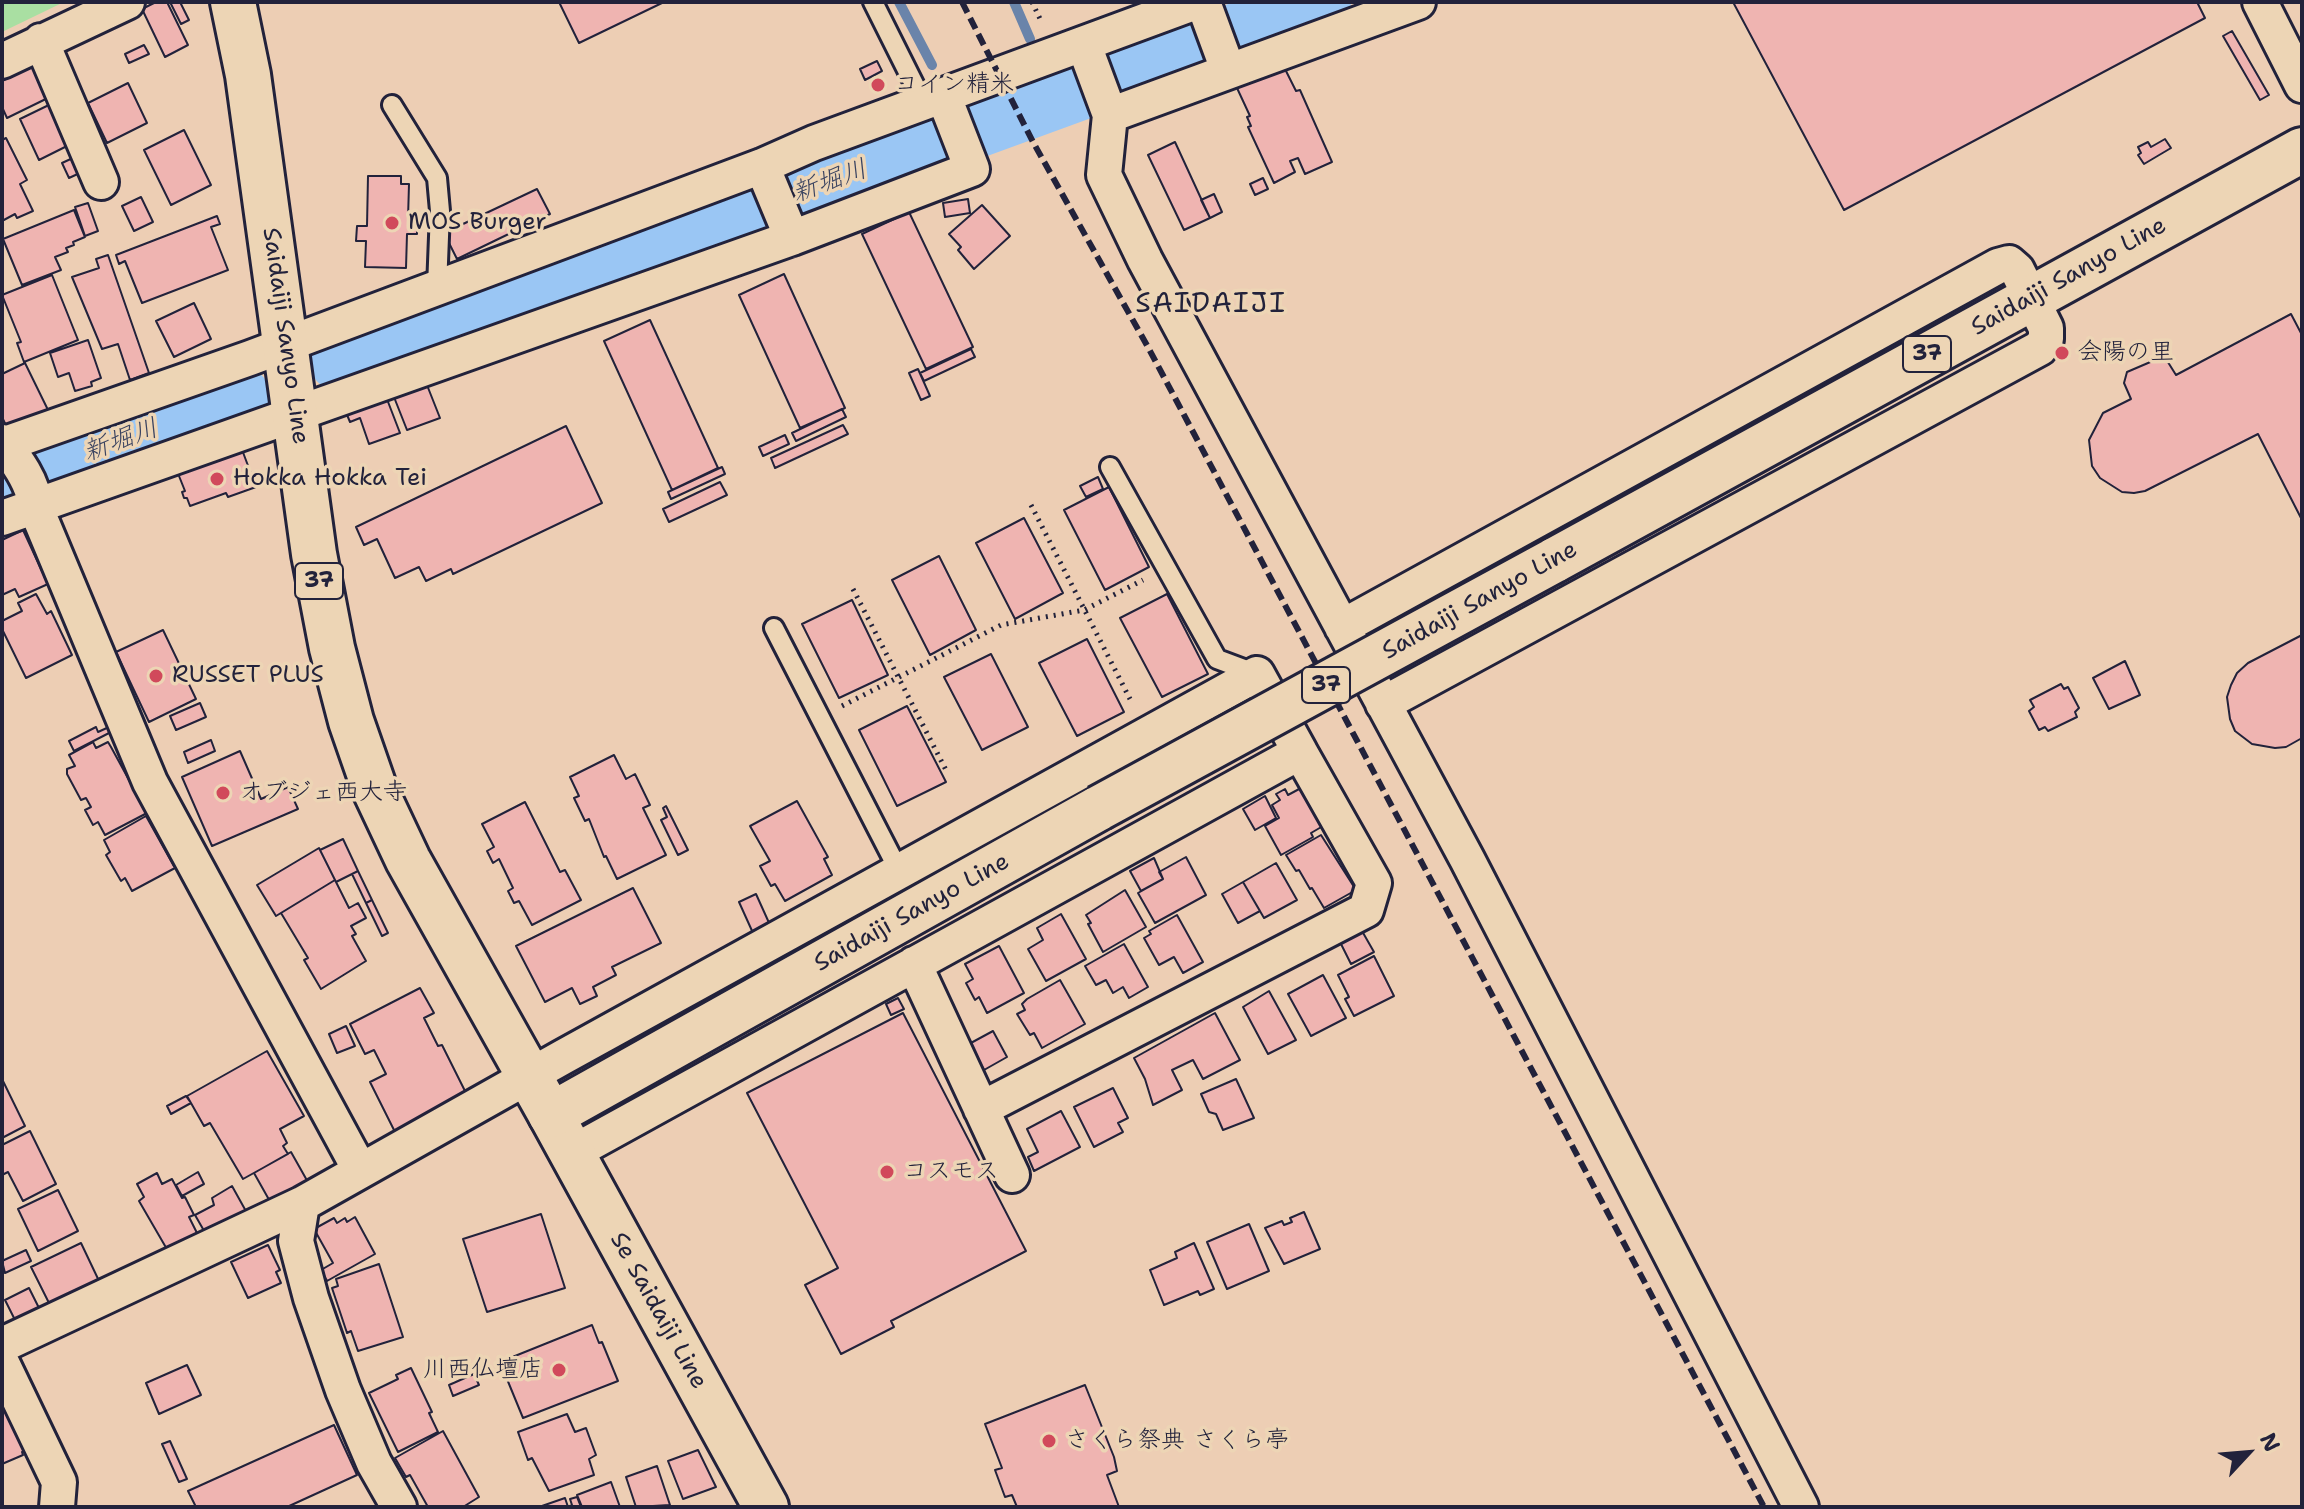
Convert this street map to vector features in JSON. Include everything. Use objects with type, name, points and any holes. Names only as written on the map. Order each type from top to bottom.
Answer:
[{"type":"main road","name":"Saidaiji Sanyo Line","points":[[233,2],[248,75],[314,554],[332,648],[351,721],[375,790],[408,860],[551,1115],[1099,808],[2302,150]]},
{"type":"main road","name":"Se Saidaiji Line","points":[[551,1115],[766,1507]]},
{"type":"street","points":[[2,61],[127,2]]},
{"type":"street","points":[[1109,111],[1226,64],[1418,2]]},
{"type":"street","points":[[2260,2],[2302,85]]},
{"type":"street","points":[[360,1170],[150,782],[35,502],[5,446],[437,288],[764,173],[814,143],[940,105],[1202,6],[1226,64]]},
{"type":"street","points":[[41,41],[101,182]]},
{"type":"street","points":[[1087,52],[1109,111],[1104,175],[1145,260],[1467,859],[1801,1507]]},
{"type":"street","points":[[2,518],[35,502],[296,416],[790,232],[972,169],[940,105]]},
{"type":"street","points":[[764,173],[790,232]]},
{"type":"street","points":[[1342,627],[1998,266],[2009,263],[2017,270],[2046,328],[2046,339],[2040,348],[1383,704]]},
{"type":"street","points":[[2,1345],[302,1204],[1257,674],[1374,883],[1366,910],[981,1109]]},
{"type":"street","points":[[572,1153],[1300,752]]},
{"type":"street","points":[[914,964],[1012,1175]]},
{"type":"street","points":[[302,1204],[296,1241],[311,1298],[343,1390],[374,1463],[399,1507]]},
{"type":"street","points":[[2,1363],[59,1482],[57,1507]]},
{"type":"lane","points":[[873,2],[940,105]]},
{"type":"lane","points":[[392,105],[437,178],[440,211],[437,288]]},
{"type":"lane","points":[[1110,467],[1217,659],[1257,674]]},
{"type":"lane","points":[[774,628],[899,871]]},
{"type":"path","points":[[1031,505],[1130,699]]},
{"type":"path","points":[[820,717],[1001,625],[1084,610],[1166,568]]},
{"type":"path","points":[[853,589],[948,774]]},
{"type":"green space","points":[[2,2],[64,2],[2,32]]},
{"type":"building","points":[[156,2],[167,2],[188,45],[165,57],[142,9]]},
{"type":"building","points":[[170,2],[180,2],[189,20],[181,24]]},
{"type":"building","points":[[559,2],[664,2],[579,43]]},
{"type":"building","points":[[1733,2],[2197,2],[2205,18],[1844,210]]},
{"type":"building","points":[[2232,31],[2269,95],[2260,100],[2223,36]]},
{"type":"building","points":[[144,45],[149,54],[129,63],[125,54]]},
{"type":"building","points":[[877,61],[882,71],[865,80],[860,69]]},
{"type":"building","points":[[41,62],[56,94],[7,118],[2,107],[2,81]]},
{"type":"building","points":[[1284,67],[1296,91],[1300,90],[1332,162],[1305,174],[1298,158],[1290,161],[1295,172],[1274,183],[1248,127],[1251,126],[1247,117],[1250,116],[1237,88]]},
{"type":"building","points":[[128,83],[147,123],[107,143],[88,103]]},
{"type":"building","points":[[55,102],[75,142],[39,160],[20,119]]},
{"type":"building","points":[[184,130],[211,185],[171,205],[144,150]]},
{"type":"building","points":[[6,138],[27,180],[20,184],[33,211],[17,218],[15,214],[2,221],[2,140]]},
{"type":"building","points":[[2165,139],[2171,148],[2144,164],[2138,155],[2141,153],[2138,147],[2148,142],[2151,147]]},
{"type":"building","points":[[1175,142],[1210,218],[1184,230],[1148,155]]},
{"type":"building","points":[[75,157],[82,172],[69,178],[62,163]]},
{"type":"building","name":"MOS Burger","points":[[368,176],[401,176],[401,184],[409,184],[408,219],[417,219],[417,234],[407,234],[406,268],[365,267],[366,241],[356,241],[357,226],[367,226]]},
{"type":"building","points":[[1263,178],[1268,189],[1255,195],[1250,184]]},
{"type":"building","points":[[537,189],[550,214],[457,259],[444,233]]},
{"type":"building","points":[[1214,194],[1222,212],[1210,218],[1201,200]]},
{"type":"building","points":[[141,197],[153,222],[134,231],[122,206]]},
{"type":"building","points":[[968,199],[970,213],[945,217],[943,203]]},
{"type":"building","points":[[88,203],[98,231],[85,236],[75,207]]},
{"type":"building","points":[[982,205],[1010,236],[974,269],[949,234]]},
{"type":"building","points":[[74,210],[85,237],[66,248],[68,252],[55,257],[61,270],[22,285],[3,239]]},
{"type":"building","points":[[909,212],[973,347],[926,369],[862,234]]},
{"type":"building","points":[[217,216],[220,224],[211,227],[228,270],[142,303],[125,261],[119,264],[116,255]]},
{"type":"building","points":[[108,255],[149,373],[130,380],[118,344],[102,349],[72,277],[99,268],[96,259]]},
{"type":"building","points":[[784,274],[845,408],[800,428],[739,295]]},
{"type":"building","points":[[52,275],[78,340],[24,362],[17,343],[21,342],[2,295]]},
{"type":"building","points":[[194,303],[211,339],[174,357],[156,321]]},
{"type":"building","points":[[2291,314],[2302,335],[2302,520],[2258,434],[2145,491],[2122,492],[2100,478],[2092,466],[2089,440],[2103,413],[2131,399],[2124,383],[2127,372],[2162,357],[2176,375]]},
{"type":"building","points":[[650,320],[718,468],[672,490],[604,341]]},
{"type":"building","points":[[88,340],[101,378],[91,382],[92,386],[75,391],[69,373],[58,377],[50,353]]},
{"type":"building","points":[[971,349],[975,357],[924,381],[920,373]]},
{"type":"building","points":[[25,363],[49,412],[9,432],[2,417],[2,374]]},
{"type":"building","points":[[918,369],[930,396],[921,400],[909,373]]},
{"type":"building","points":[[425,380],[440,418],[407,430],[392,392]]},
{"type":"building","points":[[385,394],[400,433],[369,444],[360,418],[350,422],[345,410]]},
{"type":"building","points":[[842,409],[846,417],[796,441],[792,433]]},
{"type":"building","points":[[843,425],[848,434],[775,468],[771,458]]},
{"type":"building","points":[[566,426],[602,503],[453,574],[451,569],[426,581],[419,567],[395,578],[377,539],[364,545],[356,527]]},
{"type":"building","points":[[785,435],[789,444],[763,456],[759,447]]},
{"type":"building","name":"Hokka Hokka Tei","points":[[241,447],[256,487],[228,497],[226,493],[190,506],[184,498],[182,492],[185,491],[177,471]]},
{"type":"building","points":[[722,467],[725,474],[671,499],[668,492]]},
{"type":"building","points":[[1098,477],[1103,489],[1086,497],[1080,486]]},
{"type":"building","points":[[720,482],[727,495],[669,522],[663,509]]},
{"type":"building","points":[[1109,487],[1149,567],[1105,590],[1064,510]]},
{"type":"building","points":[[1024,518],[1063,593],[1015,619],[976,543]]},
{"type":"building","points":[[23,530],[48,584],[19,597],[15,589],[2,595],[2,540]]},
{"type":"building","points":[[939,556],[976,630],[930,655],[892,580]]},
{"type":"building","points":[[36,594],[47,614],[51,611],[72,655],[26,678],[2,629],[2,621],[22,611],[18,603]]},
{"type":"building","points":[[1167,594],[1208,674],[1162,697],[1120,618]]},
{"type":"building","points":[[852,600],[888,675],[839,698],[802,624]]},
{"type":"building","name":"RUSSET PLUS","points":[[163,630],[196,699],[149,722],[116,652]]},
{"type":"building","points":[[2302,635],[2302,738],[2286,747],[2252,744],[2235,731],[2230,719],[2227,697],[2231,685],[2237,673],[2248,663]]},
{"type":"building","points":[[1087,639],[1124,712],[1077,736],[1039,663]]},
{"type":"building","points":[[991,654],[1028,727],[982,750],[944,677]]},
{"type":"building","points":[[2125,661],[2140,695],[2109,709],[2093,678]]},
{"type":"building","points":[[2061,684],[2064,689],[2068,687],[2079,708],[2075,712],[2077,717],[2048,731],[2045,727],[2039,730],[2029,711],[2034,707],[2030,700]]},
{"type":"building","points":[[200,703],[206,717],[176,730],[170,716]]},
{"type":"building","points":[[907,706],[946,782],[897,806],[859,730]]},
{"type":"building","points":[[96,727],[98,732],[109,727],[111,732],[74,751],[69,741]]},
{"type":"building","points":[[211,740],[215,751],[188,763],[184,752]]},
{"type":"building","points":[[93,742],[96,748],[108,742],[147,813],[105,835],[98,822],[93,825],[85,810],[91,807],[86,798],[81,800],[67,774],[67,769],[75,766],[69,755]]},
{"type":"building","name":"オブジェ西大寺","points":[[240,751],[261,799],[288,787],[298,809],[212,846],[182,777]]},
{"type":"building","points":[[614,755],[626,779],[635,774],[650,805],[643,808],[666,855],[617,879],[604,857],[589,819],[585,821],[574,798],[579,796],[570,777]]},
{"type":"building","points":[[1301,788],[1323,826],[1311,833],[1313,837],[1281,855],[1265,826],[1279,818],[1272,805],[1280,800],[1276,794],[1285,789],[1288,795]]},
{"type":"building","points":[[1265,796],[1276,818],[1255,830],[1243,809]]},
{"type":"building","points":[[797,801],[828,857],[824,859],[832,875],[785,901],[775,884],[771,886],[760,866],[770,861],[750,826]]},
{"type":"building","points":[[525,802],[560,872],[565,870],[581,900],[532,925],[519,901],[514,903],[508,891],[513,888],[499,859],[493,863],[487,851],[494,847],[482,824]]},
{"type":"building","points":[[666,806],[688,850],[678,855],[661,820],[667,817],[663,808]]},
{"type":"building","points":[[146,816],[175,868],[132,891],[125,878],[121,881],[106,855],[110,852],[104,840]]},
{"type":"building","points":[[1321,835],[1356,890],[1324,908],[1286,855]]},
{"type":"building","points":[[343,839],[358,871],[336,882],[320,850]]},
{"type":"building","points":[[319,848],[335,880],[276,916],[257,885]]},
{"type":"building","points":[[1186,857],[1206,895],[1155,923],[1138,893],[1163,879],[1159,872]]},
{"type":"building","points":[[1154,858],[1163,879],[1141,891],[1130,871]]},
{"type":"building","points":[[1276,863],[1297,900],[1264,918],[1243,882]]},
{"type":"building","points":[[358,871],[372,900],[366,903],[352,874]]},
{"type":"building","points":[[335,880],[349,908],[358,903],[366,918],[351,926],[356,934],[352,936],[366,961],[321,989],[304,960],[308,958],[281,913]]},
{"type":"building","points":[[1243,882],[1260,911],[1238,923],[1222,894]]},
{"type":"building","points":[[633,888],[661,943],[612,967],[616,975],[593,987],[597,996],[580,1004],[572,988],[545,1002],[516,946]]},
{"type":"building","points":[[1125,890],[1146,927],[1103,952],[1086,915]]},
{"type":"building","points":[[756,894],[770,925],[753,933],[739,902]]},
{"type":"building","points":[[372,900],[388,933],[382,936],[366,903]]},
{"type":"building","points":[[1061,914],[1086,959],[1046,981],[1028,949],[1043,940],[1037,928]]},
{"type":"building","points":[[1177,915],[1203,962],[1183,973],[1174,957],[1159,965],[1144,938],[1151,934],[1149,931]]},
{"type":"building","points":[[1362,931],[1374,952],[1351,964],[1340,942]]},
{"type":"building","points":[[1124,944],[1148,987],[1129,998],[1123,987],[1113,993],[1106,980],[1096,985],[1085,966]]},
{"type":"building","points":[[999,946],[1024,993],[987,1013],[979,997],[975,1000],[966,983],[973,979],[965,964]]},
{"type":"building","points":[[1374,956],[1394,996],[1354,1016],[1338,975]]},
{"type":"building","points":[[1323,975],[1346,1018],[1311,1036],[1288,994]]},
{"type":"building","points":[[1060,980],[1085,1024],[1042,1048],[1034,1033],[1030,1035],[1017,1014],[1025,1010],[1022,1004],[1027,999]]},
{"type":"building","points":[[420,988],[434,1013],[424,1018],[438,1046],[442,1045],[468,1097],[401,1144],[370,1082],[386,1074],[374,1050],[365,1054],[350,1024]]},
{"type":"building","points":[[1269,991],[1296,1040],[1268,1054],[1243,1007]]},
{"type":"building","points":[[898,998],[904,1009],[891,1015],[886,1004]]},
{"type":"building","name":"コスモス","points":[[903,1013],[1026,1251],[891,1321],[894,1327],[841,1354],[805,1285],[838,1268],[747,1093]]},
{"type":"building","points":[[1215,1013],[1240,1060],[1203,1079],[1193,1060],[1172,1070],[1182,1090],[1153,1105],[1134,1058]]},
{"type":"building","points":[[346,1026],[355,1046],[337,1053],[329,1034]]},
{"type":"building","points":[[993,1031],[1007,1057],[984,1070],[969,1044]]},
{"type":"building","points":[[267,1051],[304,1116],[280,1129],[287,1143],[283,1146],[288,1154],[243,1179],[210,1123],[204,1126],[187,1096]]},
{"type":"building","points":[[2,1079],[25,1126],[2,1138]]},
{"type":"building","points":[[1236,1079],[1254,1118],[1223,1130],[1216,1114],[1209,1112],[1201,1094]]},
{"type":"building","points":[[1113,1088],[1128,1118],[1118,1123],[1123,1132],[1094,1147],[1074,1107]]},
{"type":"building","points":[[186,1096],[191,1103],[171,1114],[167,1106]]},
{"type":"building","points":[[1061,1111],[1080,1147],[1034,1171],[1028,1157],[1038,1152],[1027,1129]]},
{"type":"building","points":[[30,1131],[56,1184],[23,1201],[8,1172],[2,1175],[2,1145]]},
{"type":"building","points":[[291,1152],[309,1184],[272,1205],[254,1173]]},
{"type":"building","points":[[198,1172],[204,1184],[182,1196],[176,1185]]},
{"type":"building","points":[[157,1173],[162,1184],[172,1179],[182,1198],[185,1197],[194,1215],[189,1217],[198,1235],[168,1251],[139,1201],[144,1197],[137,1184]]},
{"type":"building","points":[[232,1186],[247,1213],[207,1236],[195,1215],[214,1205],[212,1198]]},
{"type":"building","points":[[58,1190],[78,1231],[38,1251],[18,1209]]},
{"type":"building","points":[[1304,1212],[1320,1249],[1284,1264],[1265,1228],[1282,1221],[1284,1225],[1292,1222],[1290,1218]]},
{"type":"building","points":[[541,1214],[565,1288],[487,1312],[463,1239]]},
{"type":"building","points":[[355,1217],[375,1254],[327,1281],[321,1270],[333,1263],[314,1229],[334,1218],[337,1223]]},
{"type":"building","points":[[1249,1224],[1269,1271],[1227,1289],[1207,1242]]},
{"type":"building","points":[[81,1243],[100,1283],[51,1307],[31,1267]]},
{"type":"building","points":[[1194,1243],[1214,1289],[1200,1295],[1198,1291],[1164,1305],[1150,1270],[1177,1258],[1175,1252]]},
{"type":"building","points":[[268,1245],[280,1270],[276,1272],[281,1283],[248,1298],[231,1262]]},
{"type":"building","points":[[26,1250],[31,1261],[5,1273],[2,1261]]},
{"type":"building","points":[[379,1264],[403,1337],[358,1351],[351,1331],[347,1333],[332,1288],[338,1286],[336,1279]]},
{"type":"building","points":[[29,1288],[42,1314],[18,1326],[5,1300]]},
{"type":"building","points":[[592,1325],[618,1381],[523,1418],[500,1362]]},
{"type":"building","points":[[187,1365],[201,1395],[159,1414],[146,1383]]},
{"type":"building","points":[[411,1368],[438,1432],[398,1452],[369,1393],[398,1379],[396,1375]]},
{"type":"building","points":[[474,1374],[479,1385],[453,1396],[449,1385]]},
{"type":"building","name":"さくら祭典 さくら亭","points":[[1085,1385],[1114,1457],[1117,1471],[1107,1475],[1119,1507],[1017,1507],[1012,1495],[1005,1497],[995,1470],[1002,1468],[985,1424]]},
{"type":"building","points":[[2,1409],[7,1411],[25,1451],[23,1455],[2,1464]]},
{"type":"building","points":[[567,1414],[575,1432],[586,1428],[596,1455],[589,1459],[594,1475],[549,1491],[532,1458],[528,1460],[518,1432]]},
{"type":"building","points":[[334,1425],[357,1475],[287,1507],[196,1507],[188,1491]]},
{"type":"building","points":[[443,1431],[479,1497],[463,1507],[428,1507],[410,1475],[406,1477],[395,1458]]},
{"type":"building","points":[[170,1441],[187,1479],[179,1482],[162,1444]]},
{"type":"building","points":[[698,1450],[716,1487],[683,1499],[668,1461]]},
{"type":"building","points":[[657,1466],[670,1505],[636,1507],[626,1477]]},
{"type":"building","points":[[611,1482],[620,1507],[582,1507],[577,1495]]},
{"type":"building","points":[[577,1497],[581,1507],[568,1507],[572,1505],[570,1499]]},
{"type":"building","points":[[565,1498],[568,1507],[539,1507]]},
{"type":"waterway","points":[[899,2],[932,65]]},
{"type":"waterway","points":[[1014,2],[1030,39]]},
{"type":"waterway","name":"新堀川","points":[[339,361],[1321,2]]},
{"type":"waterway","points":[[1048,81],[1056,99]]},
{"type":"waterway","name":"新堀川","points":[[2,484],[241,397]]},
{"type":"waterway","points":[[2,474],[6,483]]},
{"type":"railway","points":[[962,2],[1033,142],[1149,349],[1764,1507]]},
{"type":"place","name":"コイン精米","points":[[878,85]]},
{"type":"place","name":"MOS Burger","points":[[392,223]]},
{"type":"place","name":"会陽の里","points":[[2062,353]]},
{"type":"place","name":"Hokka Hokka Tei","points":[[217,479]]},
{"type":"place","name":"RUSSET PLUS","points":[[156,676]]},
{"type":"place","name":"オブジェ西大寺","points":[[223,793]]},
{"type":"place","name":"コスモス","points":[[887,1172]]},
{"type":"place","name":"川西仏壇店","points":[[559,1370]]},
{"type":"place","name":"さくら祭典 さくら亭","points":[[1049,1441]]},
{"type":"district","name":"SAIDAIJI","points":[[1211,305]]}]
